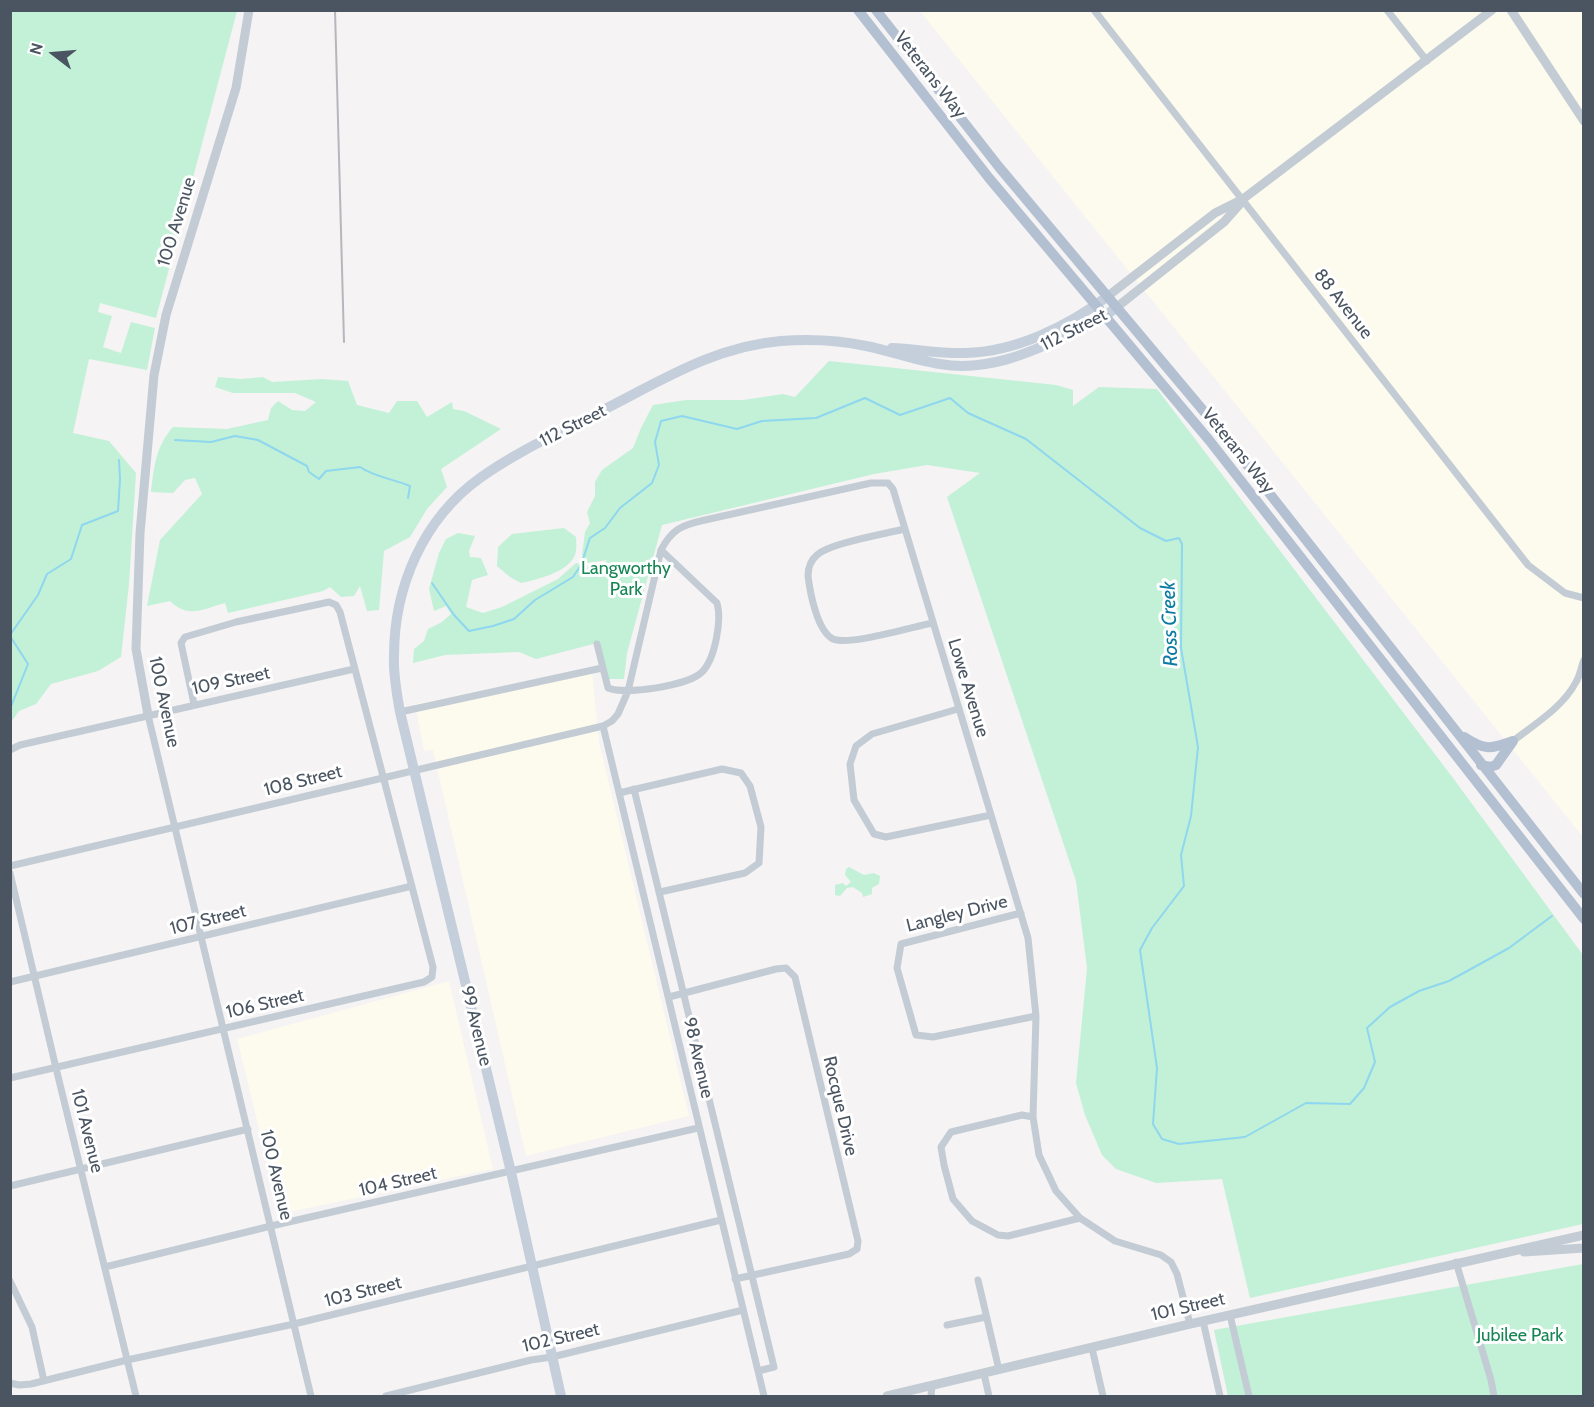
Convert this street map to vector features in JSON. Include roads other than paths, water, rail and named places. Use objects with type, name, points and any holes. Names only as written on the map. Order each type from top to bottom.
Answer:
[{"type":"main road","name":"Veterans Way","points":[[858,10],[989,178],[1209,440],[1584,919]]},
{"type":"main road","name":"Veterans Way","points":[[876,10],[999,167],[1222,433],[1584,894]]},
{"type":"main road","name":"112 Street","points":[[393,656],[400,597],[417,552],[429,531],[465,490],[497,467],[682,369],[718,354],[750,345],[782,341],[831,341],[950,353],[999,350],[1052,330],[1108,296]]},
{"type":"main road","name":"112 Street","points":[[868,346],[940,364],[970,366],[987,364],[1021,356],[1104,317],[1117,307]]},
{"type":"main road","name":"99 Avenue","points":[[393,656],[400,712],[511,1172],[561,1396]]},
{"type":"main road","points":[[1455,730],[1482,747],[1494,747],[1513,741]]},
{"type":"main road","points":[[1462,764],[1496,765],[1513,741]]},
{"type":"street","name":"100 Avenue","points":[[249,10],[236,88],[166,315],[155,366],[141,521],[136,648],[148,715],[311,1396]]},
{"type":"street","name":"88 Avenue","points":[[1094,10],[1528,565],[1565,593],[1584,598]]},
{"type":"street","points":[[1387,10],[1427,61]]},
{"type":"street","name":"112 Street","points":[[1117,307],[1224,222],[1243,200],[1492,10]]},
{"type":"street","points":[[1511,10],[1584,121]]},
{"type":"street","name":"112 Street","points":[[1108,296],[1215,213],[1243,200]]},
{"type":"street","name":"Lowe Avenue","points":[[603,726],[612,722],[618,714],[628,692],[661,550],[669,537],[686,524],[875,482],[884,482],[892,487],[1028,938],[1036,1016],[1033,1117],[1036,1142],[1047,1174],[1056,1191],[1080,1218],[1115,1241],[1161,1255],[1171,1262],[1177,1274],[1190,1324]]},
{"type":"street","points":[[904,529],[828,548],[815,557],[810,564],[808,576],[820,625],[832,638],[848,641],[932,623]]},
{"type":"street","points":[[597,644],[608,688],[628,692],[666,686],[700,674],[710,660],[720,614],[717,603],[661,550]]},
{"type":"street","points":[[194,704],[182,643],[185,637],[236,622],[333,603],[340,612],[412,886]]},
{"type":"street","points":[[1513,741],[1550,712],[1568,694],[1577,681],[1584,660]]},
{"type":"street","points":[[400,712],[602,668]]},
{"type":"street","name":"109 Street","points":[[10,750],[20,745],[194,704],[354,669]]},
{"type":"street","points":[[958,709],[872,734],[856,746],[850,764],[854,800],[874,834],[886,837],[991,815]]},
{"type":"street","name":"108 Street","points":[[10,866],[603,726]]},
{"type":"street","name":"98 Avenue","points":[[603,726],[764,1396]]},
{"type":"street","points":[[619,793],[722,769],[741,773],[750,786],[761,827],[759,863],[745,873],[660,892]]},
{"type":"street","points":[[634,789],[774,1367],[758,1371]]},
{"type":"street","name":"101 Avenue","points":[[10,873],[136,1396]]},
{"type":"street","name":"107 Street","points":[[10,982],[412,886]]},
{"type":"street","name":"106 Street","points":[[10,1078],[429,980],[433,974],[433,967],[412,886]]},
{"type":"street","name":"Langley Drive","points":[[1021,913],[901,944],[897,968],[916,1035],[933,1037],[1036,1016]]},
{"type":"street","name":"Rocque Drive","points":[[669,997],[776,969],[786,968],[795,977],[858,1241],[857,1249],[849,1254],[735,1279]]},
{"type":"street","points":[[1033,1117],[1022,1115],[951,1132],[941,1147],[953,1199],[972,1221],[1003,1236],[1080,1218]]},
{"type":"street","name":"104 Street","points":[[105,1267],[271,1226],[699,1128]]},
{"type":"street","points":[[10,1186],[248,1129]]},
{"type":"street","name":"103 Street","points":[[10,1383],[25,1385],[127,1360],[294,1324],[721,1220]]},
{"type":"street","name":"101 Street","points":[[887,1396],[1584,1234]]},
{"type":"street","name":"101 Street","points":[[1498,1253],[1584,1248]]},
{"type":"street","points":[[1456,1262],[1494,1396]]},
{"type":"street","points":[[978,1280],[999,1370]]},
{"type":"street","points":[[10,1281],[32,1327],[44,1381]]},
{"type":"street","name":"102 Street","points":[[386,1396],[743,1310]]},
{"type":"street","points":[[1230,1315],[1249,1396]]},
{"type":"street","points":[[947,1325],[986,1317]]},
{"type":"street","points":[[1203,1321],[1220,1396]]},
{"type":"street","points":[[1092,1348],[1103,1396]]},
{"type":"street","points":[[984,1374],[989,1396]]},
{"type":"street","points":[[932,1386],[932,1396]]},
{"type":"waterway","name":"Ross Creek","points":[[432,583],[454,615],[469,631],[514,619],[535,600],[573,577],[581,565],[590,538],[605,528],[620,508],[652,483],[659,465],[655,442],[661,421],[682,416],[737,429],[762,421],[816,418],[865,398],[900,415],[950,398],[968,413],[1026,439],[1140,528],[1166,541],[1179,538],[1182,544],[1181,648],[1198,747],[1191,816],[1181,855],[1184,886],[1152,928],[1140,950],[1157,1068],[1153,1124],[1162,1139],[1179,1144],[1245,1137],[1306,1103],[1350,1104],[1364,1088],[1375,1062],[1367,1028],[1390,1007],[1419,991],[1449,981],[1509,948],[1552,916]]},
{"type":"waterway","name":"Ross Creek","points":[[175,440],[211,442],[235,436],[258,440],[307,466],[309,472],[319,479],[326,471],[360,467],[410,486],[408,498]]},
{"type":"waterway","name":"Ross Creek","points":[[10,635],[38,595],[47,574],[71,559],[82,525],[118,511],[119,460]]},
{"type":"waterway","name":"Ross Creek","points":[[10,636],[28,664],[10,709]]},
{"type":"railway","points":[[335,10],[344,342]]},
{"type":"park label","name":"Langworthy Park","points":[[626,579]]},
{"type":"park label","name":"Jubilee Park","points":[[1520,1336]]}]
